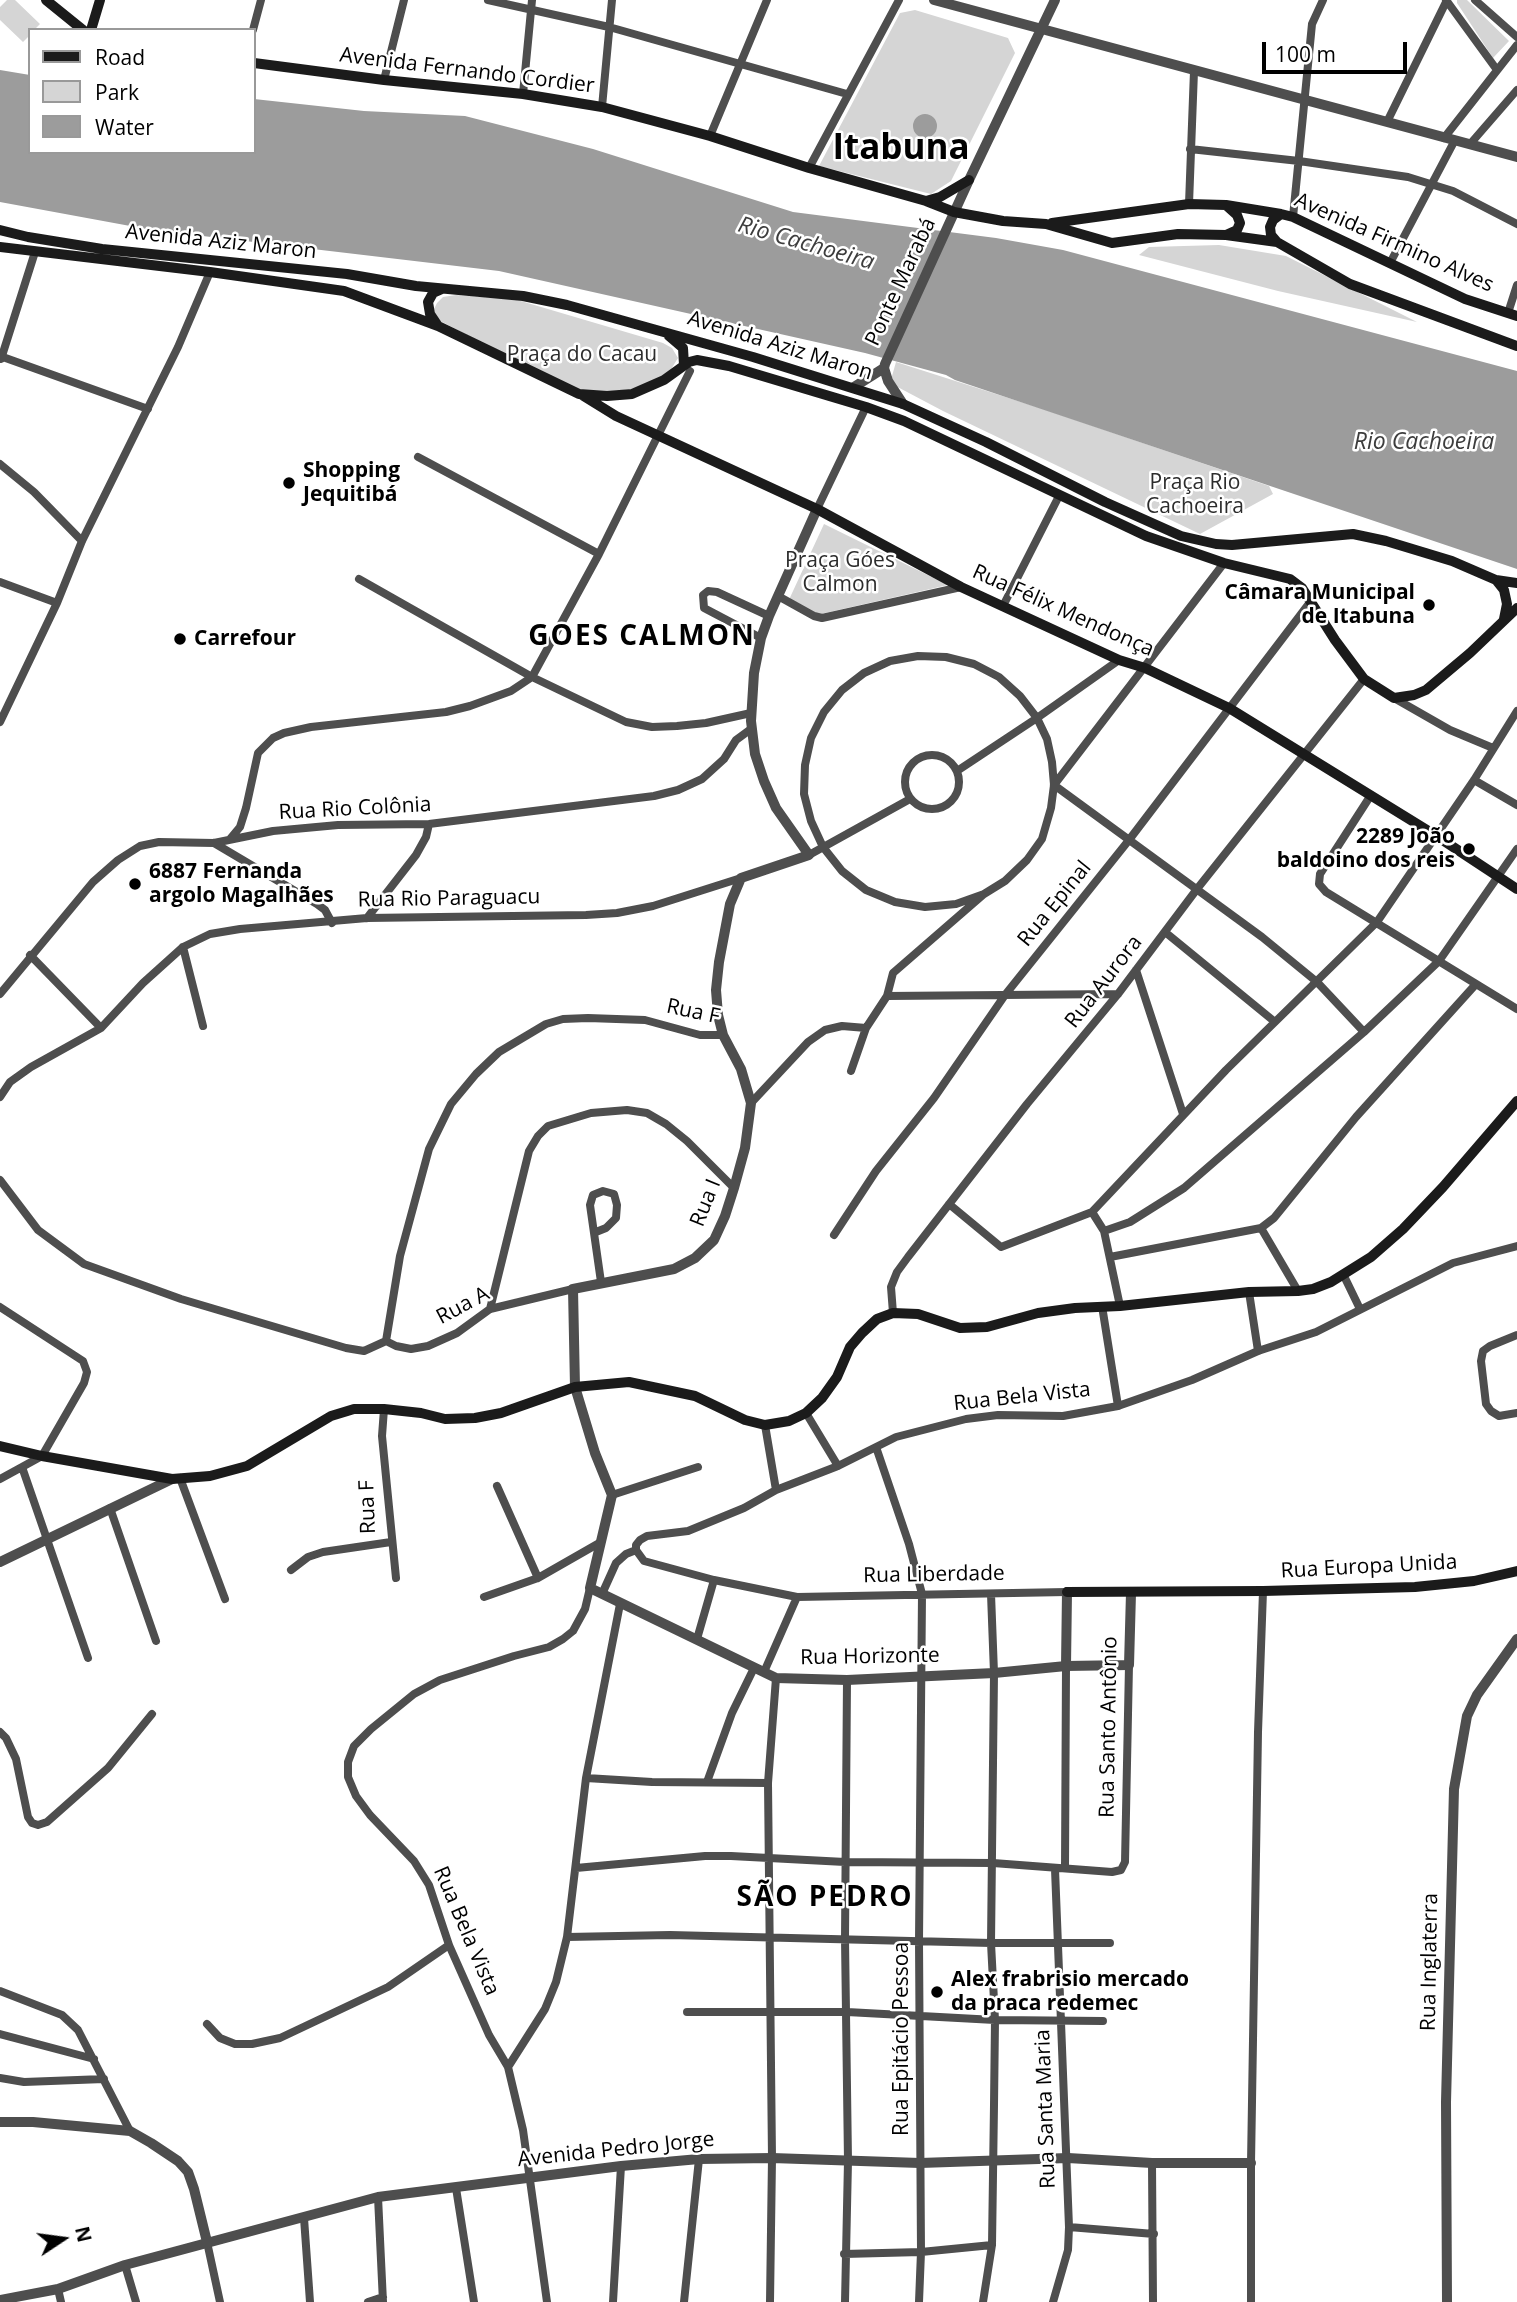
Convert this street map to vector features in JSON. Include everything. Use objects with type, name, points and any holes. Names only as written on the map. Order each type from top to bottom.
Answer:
[{"type":"main road","points":[[46,0],[81,28]]},
{"type":"main road","points":[[91,28],[100,0]]},
{"type":"main road","name":"Avenida Fernando Cordier","points":[[256,63],[523,94],[602,107],[710,136],[809,168],[926,201],[954,212]]},
{"type":"main road","points":[[926,201],[940,197],[969,180]]},
{"type":"main road","name":"Avenida Firmino Alves","points":[[954,212],[1003,221],[1046,224],[1189,204],[1226,205],[1281,214],[1293,217],[1465,299],[1512,314]]},
{"type":"main road","points":[[1226,205],[1237,215],[1240,223],[1237,230],[1226,235]]},
{"type":"main road","points":[[1277,242],[1271,235],[1270,227],[1273,220],[1281,214]]},
{"type":"main road","name":"Avenida Firmino Alves","points":[[1046,224],[1112,243],[1178,234],[1226,235],[1277,242],[1350,284],[1517,346]]},
{"type":"main road","name":"Avenida Aziz Maron","points":[[0,230],[102,249],[347,274],[442,289],[523,296],[593,311],[904,404],[1181,536],[1232,545],[1353,534],[1452,561],[1496,580],[1517,583]]},
{"type":"main road","name":"Avenida Aziz Maron","points":[[0,247],[344,291],[439,326],[579,394],[632,394],[672,376],[697,360],[713,362],[866,407],[904,421],[1146,536],[1224,563],[1290,579],[1303,588],[1364,680]]},
{"type":"main road","points":[[439,326],[430,314],[428,302],[433,293],[442,289]]},
{"type":"main road","points":[[663,331],[682,348],[687,368]]},
{"type":"main road","name":"Rua Félix Mendonça","points":[[579,394],[659,437],[817,509],[961,587],[1229,708],[1371,794],[1517,889]]},
{"type":"main road","points":[[1496,580],[1504,590],[1507,604],[1504,620]]},
{"type":"main road","points":[[1364,680],[1394,698],[1426,690],[1517,608]]},
{"type":"main road","points":[[0,1446],[42,1456],[176,1478],[210,1476],[247,1466],[331,1416],[354,1409],[421,1413],[445,1419],[475,1418],[501,1413],[575,1387],[629,1382],[695,1396],[745,1420],[765,1425],[789,1421],[806,1413],[822,1398],[837,1377],[850,1348],[862,1333],[877,1319],[893,1313],[918,1314],[960,1328],[987,1327],[1038,1313],[1249,1292],[1313,1289],[1344,1276],[1403,1229],[1517,1101]]},
{"type":"main road","name":"Rua Europa Unida","points":[[1264,1591],[1415,1587],[1474,1581],[1517,1571]]},
{"type":"main road","name":"Rua Liberdade","points":[[1067,1592],[1264,1591]]},
{"type":"street","points":[[254,28],[261,0]]},
{"type":"street","points":[[384,80],[404,0]]},
{"type":"street","points":[[488,0],[531,5],[847,94]]},
{"type":"street","points":[[602,107],[612,0]]},
{"type":"street","points":[[710,136],[767,0]]},
{"type":"street","points":[[809,168],[899,0]]},
{"type":"street","points":[[934,0],[1517,157]]},
{"type":"street","name":"Ponte Marabá","points":[[854,387],[884,366],[1055,0]]},
{"type":"street","points":[[1293,217],[1312,24],[1323,0]]},
{"type":"street","points":[[1387,122],[1446,0],[1497,70]]},
{"type":"street","points":[[1475,0],[1517,37]]},
{"type":"street","points":[[523,94],[531,5]]},
{"type":"street","points":[[1390,263],[1431,183],[1449,139],[1517,45]]},
{"type":"street","points":[[1189,204],[1194,71]]},
{"type":"street","points":[[1471,144],[1517,90]]},
{"type":"street","points":[[1190,149],[1368,169],[1431,183],[1517,224]]},
{"type":"street","points":[[35,252],[0,358],[148,409]]},
{"type":"street","points":[[0,722],[57,603],[82,541],[178,347],[210,272]]},
{"type":"street","points":[[1512,314],[1517,285]]},
{"type":"street","name":"Ponte Marabá","points":[[884,366],[891,388],[904,404]]},
{"type":"street","points":[[230,839],[240,827],[258,753],[273,738],[311,727],[446,712],[511,691],[532,677],[659,437],[687,368]]},
{"type":"street","points":[[809,855],[768,790],[755,754],[751,729],[754,673],[761,638],[769,616],[866,407]]},
{"type":"street","points":[[418,457],[599,554]]},
{"type":"street","points":[[0,464],[34,492],[82,541]]},
{"type":"street","points":[[1003,606],[1059,496]]},
{"type":"street","points":[[1054,785],[1224,563]]},
{"type":"street","points":[[359,579],[532,677],[626,722],[652,727],[706,723],[751,713]]},
{"type":"street","points":[[0,582],[57,603]]},
{"type":"street","points":[[778,597],[822,618],[961,587]]},
{"type":"street","points":[[761,638],[704,608],[703,595],[708,591],[717,592],[769,616]]},
{"type":"street","name":"Rua Epinal","points":[[834,1235],[876,1171],[934,1098],[1005,995],[1129,840],[1311,601]]},
{"type":"street","points":[[850,1071],[866,1028],[887,996],[893,973],[1027,860],[1042,839],[1054,785],[1049,751],[1037,719],[1020,695],[999,677],[974,664],[946,657],[918,656],[890,661],[864,673],[842,690],[824,712],[811,738],[804,794],[811,821],[823,847],[842,871],[858,884],[895,902],[925,907],[956,904],[985,894]]},
{"type":"street","points":[[957,771],[1037,719],[1119,660]]},
{"type":"street","name":"Rua Aurora","points":[[893,1313],[891,1287],[897,1272],[1364,680]]},
{"type":"street","points":[[1394,698],[1450,730],[1493,748]]},
{"type":"street","points":[[949,1205],[1001,1247],[1093,1212],[1183,1114],[1377,922],[1474,780],[1517,711]]},
{"type":"street","name":"Rua Rio Colônia","points":[[0,994],[93,882],[118,860],[140,846],[159,842],[214,843],[273,831],[338,825],[429,824],[654,796],[678,790],[702,779],[724,759],[736,740],[751,729]]},
{"type":"street","points":[[936,755],[952,763],[957,771],[960,780],[958,791],[954,800],[946,806],[927,810],[910,799],[904,782],[911,765],[918,759],[936,755]]},
{"type":"street","points":[[1474,780],[1517,805]]},
{"type":"street","points":[[1054,785],[1262,937],[1317,982],[1364,1032]]},
{"type":"street","points":[[1371,794],[1320,874],[1319,884],[1326,892],[1517,1009]]},
{"type":"street","name":"Rua Rio Paraguacu","points":[[0,1097],[10,1082],[101,1028],[143,983],[183,947],[210,934],[367,918],[617,913],[653,906],[809,855],[910,799]]},
{"type":"street","points":[[367,918],[416,855],[426,837],[429,824]]},
{"type":"street","points":[[214,843],[309,899],[325,910],[332,923]]},
{"type":"street","points":[[1104,1231],[1130,1222],[1184,1188],[1364,1032],[1439,961],[1517,849]]},
{"type":"street","points":[[723,1035],[716,990],[719,962],[730,904],[741,878]]},
{"type":"street","points":[[1165,932],[1275,1022]]},
{"type":"street","points":[[183,947],[203,1026]]},
{"type":"street","points":[[30,956],[101,1028]]},
{"type":"street","points":[[1136,970],[1183,1114]]},
{"type":"street","points":[[1110,1257],[1261,1228],[1273,1218],[1356,1117],[1476,984]]},
{"type":"street","points":[[887,996],[1118,994]]},
{"type":"street","name":"Rua F","points":[[386,1341],[400,1256],[429,1149],[451,1104],[499,1052],[546,1024],[564,1019],[645,1020],[701,1035],[723,1035],[741,1069],[751,1103]]},
{"type":"street","points":[[751,1103],[808,1042],[825,1030],[842,1026],[866,1028]]},
{"type":"street","name":"Rua I","points":[[601,1282],[674,1269],[695,1258],[714,1240],[725,1216],[745,1148],[751,1103]]},
{"type":"street","points":[[491,1309],[529,1151],[548,1126],[592,1113],[627,1110],[647,1113],[666,1124],[687,1142],[734,1188]]},
{"type":"street","points":[[0,1181],[38,1230],[84,1264],[181,1299],[346,1348],[364,1351],[386,1341]]},
{"type":"street","points":[[596,1232],[606,1228],[616,1218],[614,1194],[603,1191],[593,1195],[590,1205],[596,1232],[601,1282]]},
{"type":"street","points":[[1093,1212],[1104,1231],[1120,1306]]},
{"type":"street","points":[[1261,1228],[1298,1291]]},
{"type":"street","name":"Rua Bela Vista","points":[[636,1550],[640,1539],[688,1531],[744,1508],[776,1490],[838,1466],[896,1437],[966,1419],[998,1415],[1063,1416],[1118,1406],[1192,1380],[1258,1351],[1317,1332],[1453,1263],[1517,1246]]},
{"type":"street","points":[[1344,1276],[1360,1308]]},
{"type":"street","name":"Rua A","points":[[386,1341],[411,1349],[428,1346],[457,1333],[491,1309],[601,1282]]},
{"type":"street","points":[[573,1289],[575,1387],[595,1453],[612,1495],[590,1588]]},
{"type":"street","points":[[1249,1292],[1258,1351]]},
{"type":"street","points":[[1102,1306],[1118,1406]]},
{"type":"street","points":[[0,1307],[83,1361],[87,1372],[84,1383],[42,1456],[0,1479]]},
{"type":"street","points":[[1513,1414],[1499,1416],[1486,1404],[1481,1360],[1483,1351],[1490,1346],[1517,1335]]},
{"type":"street","name":"Rua F","points":[[291,1570],[308,1557],[323,1552],[391,1542],[382,1436],[384,1409]]},
{"type":"street","points":[[806,1413],[838,1466]]},
{"type":"street","points":[[765,1425],[776,1490]]},
{"type":"street","name":"Rua Epitácio Pessoa","points":[[876,1447],[909,1544],[922,1594],[919,2302]]},
{"type":"street","points":[[612,1495],[698,1466]]},
{"type":"street","points":[[22,1467],[88,1658]]},
{"type":"street","points":[[0,1562],[176,1478],[225,1599]]},
{"type":"street","points":[[498,1486],[538,1578]]},
{"type":"street","points":[[110,1508],[156,1641]]},
{"type":"street","points":[[391,1542],[396,1578]]},
{"type":"street","points":[[484,1597],[538,1578],[601,1542]]},
{"type":"street","points":[[602,1594],[616,1563],[636,1550]]},
{"type":"street","name":"Rua Liberdade","points":[[636,1550],[644,1561],[714,1580],[797,1597],[1067,1592]]},
{"type":"street","points":[[697,1639],[714,1580]]},
{"type":"street","name":"Rua Bela Vista","points":[[547,2302],[523,2130],[508,2067],[489,2035],[449,1945],[429,1885],[414,1861],[370,1815],[356,1796],[348,1777],[348,1762],[355,1746],[391,1711],[414,1694],[440,1680],[549,1647],[563,1639],[573,1631],[585,1609],[590,1588]]},
{"type":"street","name":"Rua Horizonte","points":[[590,1588],[776,1678],[847,1680],[994,1673],[1066,1666],[1129,1665]]},
{"type":"street","points":[[1251,2302],[1258,1732],[1264,1591]]},
{"type":"street","name":"Rua Santa Maria","points":[[1053,2302],[1068,2250],[1069,2227],[1060,1944],[1067,1592]]},
{"type":"street","name":"Rua Santo Antônio","points":[[1060,1869],[1112,1872],[1121,1870],[1125,1862],[1131,1592]]},
{"type":"street","points":[[983,2302],[992,2245],[995,2020],[991,1943],[994,1673],[990,1594]]},
{"type":"street","points":[[707,1782],[732,1713],[759,1670],[797,1597]]},
{"type":"street","points":[[508,2067],[545,2009],[567,1937],[586,1778],[620,1604]]},
{"type":"street","name":"Rua Inglaterra","points":[[1447,2302],[1446,2102],[1454,1789],[1467,1716],[1477,1695],[1517,1639]]},
{"type":"street","points":[[770,2302],[772,2158],[768,1783],[776,1678]]},
{"type":"street","points":[[845,2302],[848,2161],[845,1939],[847,1680]]},
{"type":"street","points":[[0,1732],[16,1759],[28,1816],[32,1823],[38,1825],[47,1822],[108,1768],[152,1714]]},
{"type":"street","points":[[586,1778],[768,1783]]},
{"type":"street","points":[[576,1868],[705,1856],[920,1864],[993,1863],[1060,1869]]},
{"type":"street","points":[[567,1937],[770,1936],[991,1943],[1110,1943]]},
{"type":"street","points":[[207,2024],[220,2038],[235,2044],[252,2044],[280,2038],[388,1987],[449,1945]]},
{"type":"street","points":[[0,1991],[62,2015],[78,2030],[130,2131]]},
{"type":"street","points":[[687,2012],[847,2012],[995,2020],[1103,2021]]},
{"type":"street","points":[[0,2034],[94,2059]]},
{"type":"street","points":[[0,2078],[23,2082],[104,2079]]},
{"type":"street","points":[[0,2122],[33,2122],[130,2131],[172,2156],[188,2172],[220,2302]]},
{"type":"street","name":"Avenida Pedro Jorge","points":[[0,2300],[58,2289],[207,2242],[378,2197],[621,2166],[699,2159],[772,2158],[920,2163],[1068,2158],[1152,2163],[1251,2163]]},
{"type":"street","points":[[684,2302],[699,2159]]},
{"type":"street","points":[[1152,2163],[1153,2302]]},
{"type":"street","points":[[613,2302],[621,2166]]},
{"type":"street","points":[[456,2188],[474,2302]]},
{"type":"street","points":[[369,2302],[383,2300],[378,2197]]},
{"type":"street","points":[[304,2218],[310,2302]]},
{"type":"street","points":[[1069,2227],[1154,2234]]},
{"type":"street","points":[[844,2254],[921,2252],[992,2245]]},
{"type":"street","points":[[125,2266],[136,2302]]},
{"type":"street","points":[[58,2289],[61,2302]]},
{"type":"green space","points":[[7,0],[15,0],[40,24],[36,28],[28,28],[28,37],[23,42],[0,20],[0,7]]},
{"type":"green space","points":[[1457,0],[1467,0],[1509,41],[1493,58],[1457,3]]},
{"type":"green space","points":[[915,10],[1008,38],[1015,53],[951,181],[931,194],[819,166],[900,13]]},
{"type":"green space","points":[[1219,245],[1286,256],[1417,322],[1278,291],[1139,255],[1149,247]]},
{"type":"green space","name":"Praça do Cacau","points":[[456,295],[514,299],[663,343],[672,348],[678,358],[670,371],[652,382],[632,389],[604,392],[574,389],[434,318],[433,311],[437,303],[443,297]]},
{"type":"green space","name":"Praça Rio Cachoeira","points":[[896,362],[1269,486],[1273,494],[1200,534],[890,383]]},
{"type":"green space","name":"Praça Góes Calmon","points":[[824,524],[948,585],[812,616],[787,604]]},
{"type":"water","name":"Rio Cachoeira","points":[[0,70],[28,75],[28,154],[256,154],[256,99],[364,111],[465,116],[593,149],[793,212],[996,238],[1063,250],[1517,371],[1517,569],[946,375],[865,353],[499,271],[152,230],[0,202]]},
{"type":"water","points":[[925,114],[934,117],[937,126],[934,135],[925,138],[916,135],[913,126],[916,117]]},
{"type":"place","name":"Shopping Jequitibá","points":[[289,483]]},
{"type":"place","name":"Câmara Municipal de Itabuna","points":[[1429,605]]},
{"type":"place","name":"Carrefour","points":[[180,639]]},
{"type":"place","name":"2289 João baldoino dos reis","points":[[1469,849]]},
{"type":"place","name":"6887 Fernanda argolo Magalhães","points":[[135,884]]},
{"type":"place","name":"Alex frabrisio mercado da praca redemec","points":[[937,1992]]},
{"type":"district","name":"Itabuna","points":[[901,149]]},
{"type":"district","name":"GOES CALMON","points":[[642,637]]},
{"type":"district","name":"SÃO PEDRO","points":[[825,1898]]}]
